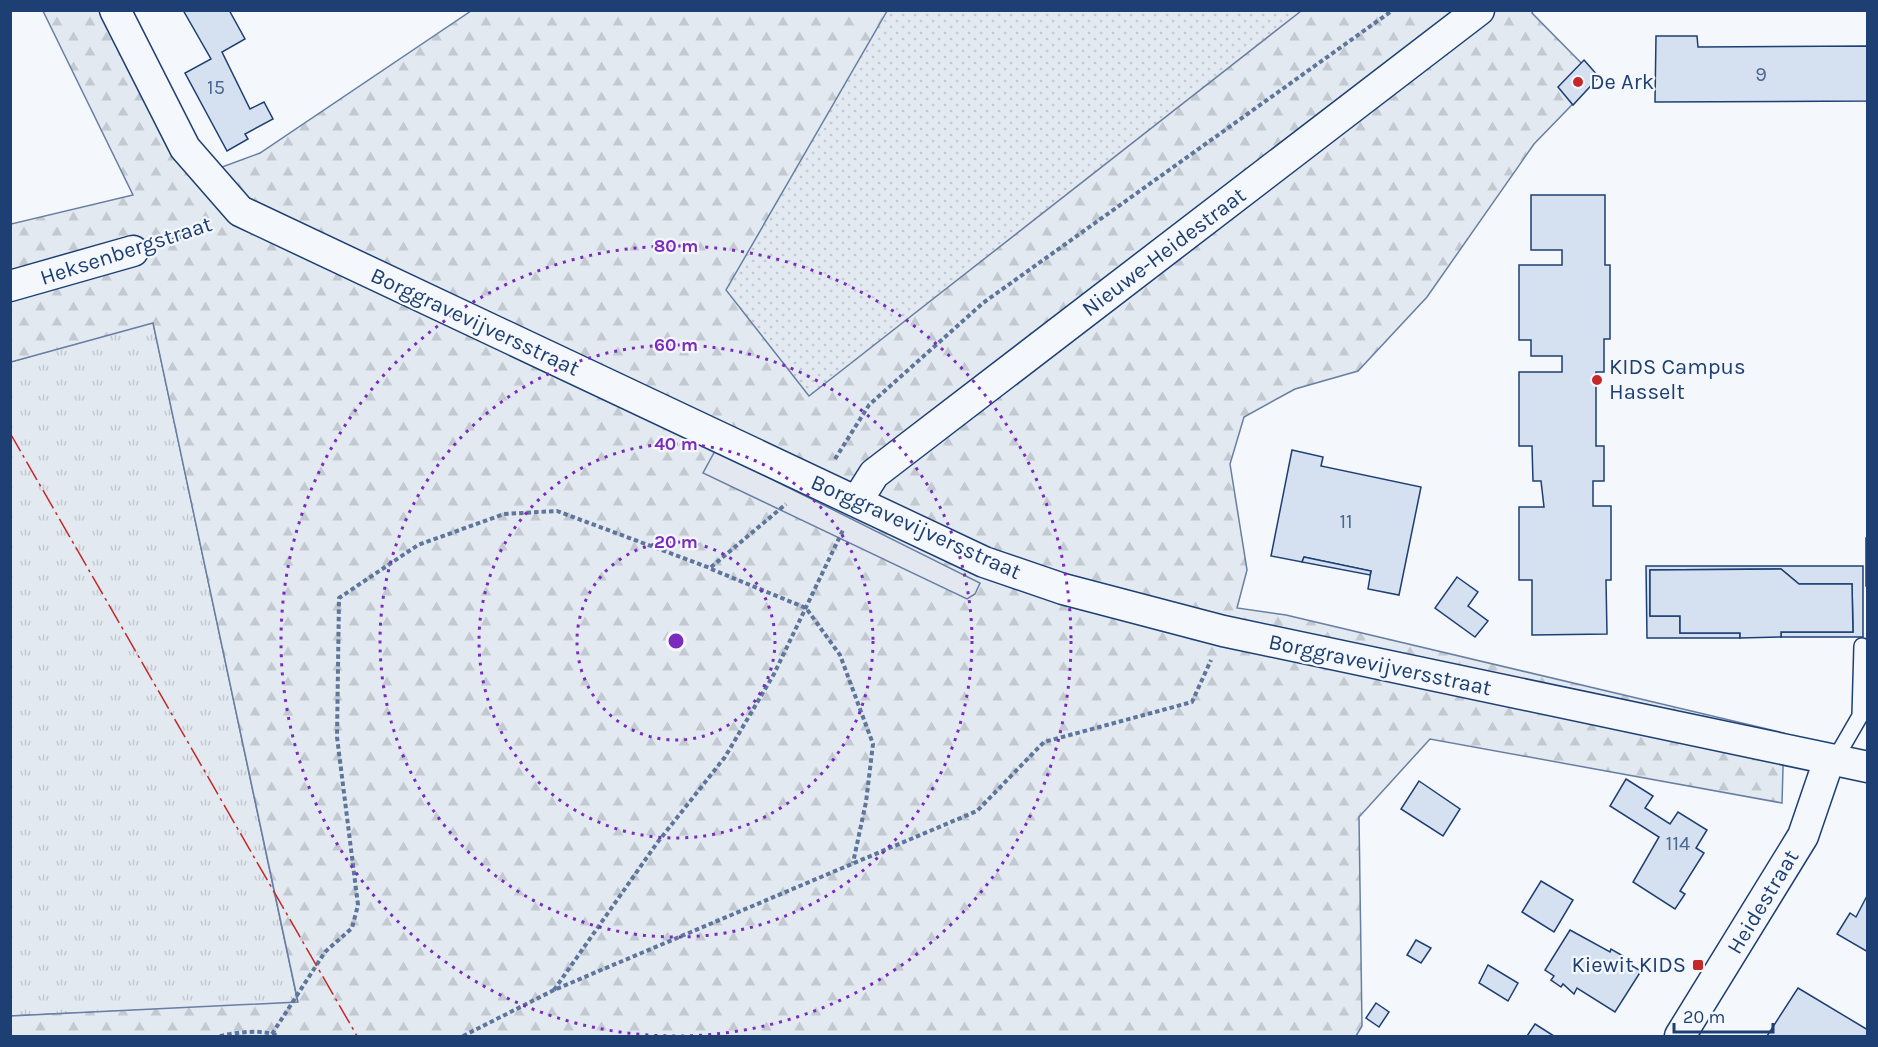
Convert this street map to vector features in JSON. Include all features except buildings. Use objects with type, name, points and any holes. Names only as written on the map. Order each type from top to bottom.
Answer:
[{"type":"street","name":"Borggravevijversstraat","points":[[115,10],[185,148],[240,211],[984,562],[1063,589],[1223,632],[1868,767]]},
{"type":"street","name":"Nieuwe-Heidestraat","points":[[857,501],[874,474],[1479,10]]},
{"type":"street","name":"Heksenbergstraat","points":[[10,286],[133,251]]},
{"type":"street","name":"Heidestraat","points":[[1680,1036],[1803,836],[1832,761]]},
{"type":"lane","points":[[1832,761],[1860,716],[1862,646]]},
{"type":"path","points":[[710,568],[787,504],[810,480],[869,405],[982,303],[1393,10]]},
{"type":"path","name":"Heksenbergstraat","points":[[133,251],[193,234],[240,211]]},
{"type":"path","points":[[554,990],[657,843],[725,757],[774,674],[857,501]]},
{"type":"path","points":[[272,1034],[325,952],[352,928],[358,905],[337,738],[339,598],[418,545],[504,514],[557,511],[710,568],[806,608],[840,655],[873,744],[866,802],[853,864]]},
{"type":"path","points":[[463,1036],[554,990],[977,811],[1044,742],[1192,702],[1223,632]]},
{"type":"path","points":[[220,1036],[238,1032],[279,1036]]},
{"type":"green space","points":[[43,11],[110,11],[195,177],[260,153],[471,11],[1533,11],[1532,13],[1597,79],[1534,144],[1427,297],[1358,371],[1295,389],[1244,417],[1230,464],[1247,570],[1237,608],[1286,615],[1784,733],[1782,803],[1430,739],[1359,817],[1362,1026],[1356,1036],[11,1036],[10,1016],[298,1002],[153,323],[11,362],[11,224],[133,195]]},
{"type":"green space","points":[[887,11],[1301,11],[809,396],[726,290]]},
{"type":"green space","points":[[153,322],[298,1003],[11,1016],[10,362]]},
{"type":"shaded area","points":[[715,451],[980,583],[975,594],[967,599],[703,473]]},
{"type":"power","points":[[10,433],[357,1036]]},
{"type":"place","name":"De Ark","points":[[1578,82]]},
{"type":"place","name":"KIDS Campus Hasselt","points":[[1597,380]]},
{"type":"place","name":"Kiewit KIDS","points":[[1698,965]]}]
